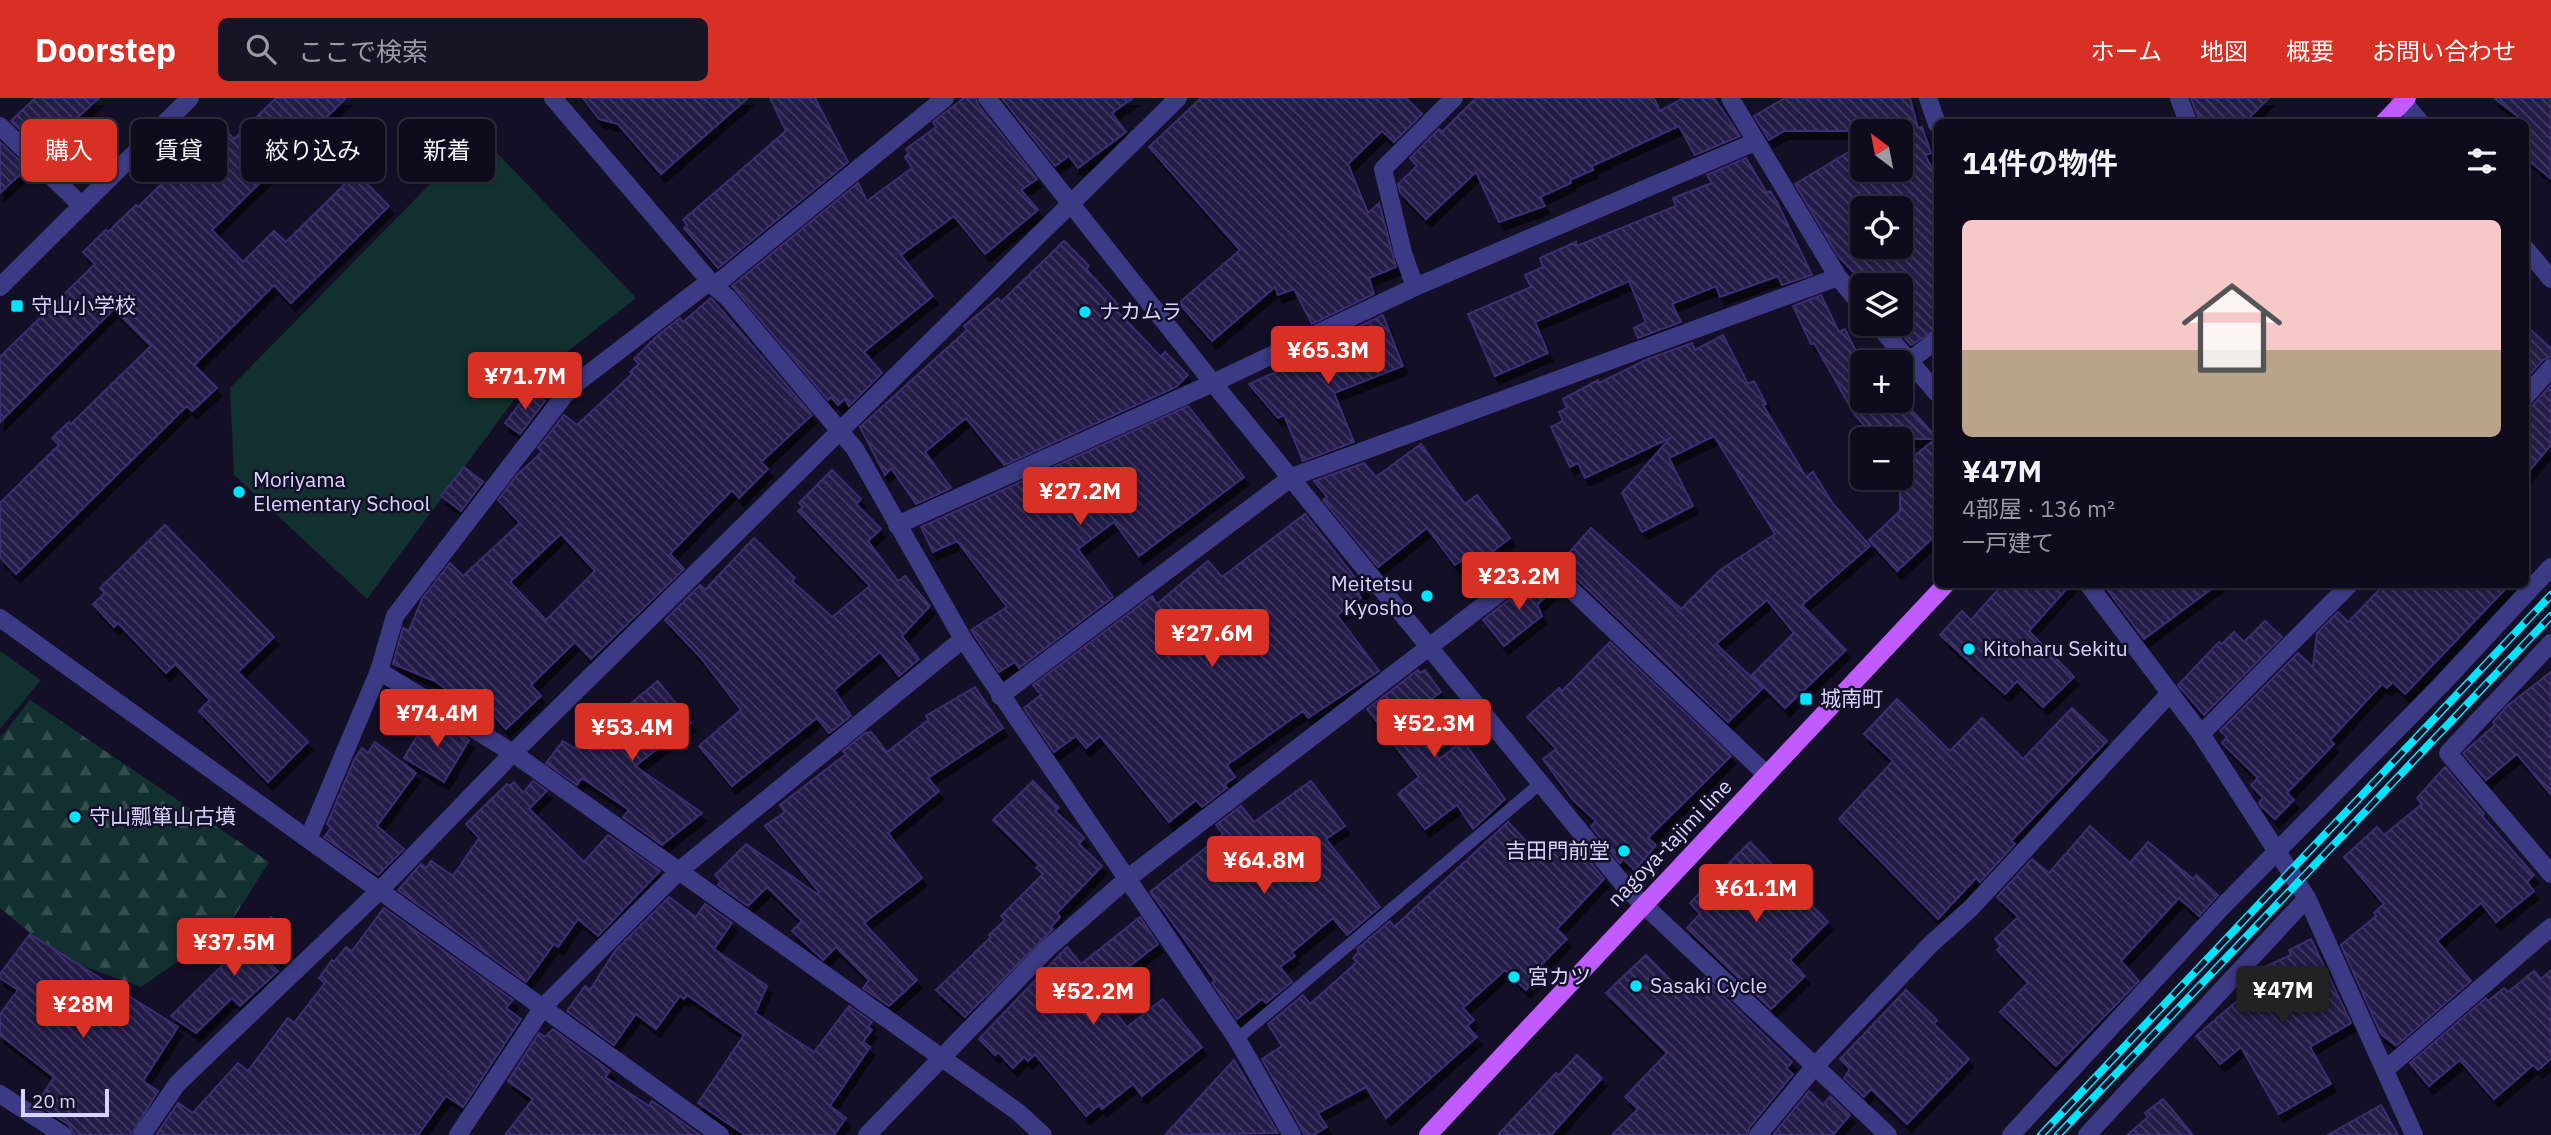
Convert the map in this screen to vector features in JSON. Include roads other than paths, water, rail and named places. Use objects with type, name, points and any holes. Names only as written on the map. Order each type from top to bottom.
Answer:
[{"type":"main road","points":[[2387,119],[2404,99]]},
{"type":"main road","name":"nagoya-tajimi line","points":[[1429,1135],[1942,588]]},
{"type":"street","points":[[0,287],[190,98]]},
{"type":"street","points":[[553,98],[712,284],[729,298],[855,449],[963,639],[1237,1039],[1292,1135]]},
{"type":"street","points":[[309,837],[379,671],[395,616],[570,388],[712,284],[945,98]]},
{"type":"street","points":[[987,98],[1213,383],[1628,890],[1888,1135]]},
{"type":"street","points":[[142,1135],[177,1084],[379,891],[513,753],[1178,98]]},
{"type":"street","points":[[1415,286],[1403,253],[1383,169],[1454,98]]},
{"type":"street","points":[[1730,98],[1838,277],[1850,292]]},
{"type":"street","points":[[1928,98],[1935,119]]},
{"type":"street","points":[[2179,98],[2187,119]]},
{"type":"street","points":[[2404,99],[2418,119]]},
{"type":"street","points":[[0,126],[82,206]]},
{"type":"street","points":[[897,525],[1213,383],[1415,286],[1755,142]]},
{"type":"street","points":[[2529,253],[2551,279]]},
{"type":"street","points":[[1000,696],[1292,477],[1838,277]]},
{"type":"street","points":[[1888,336],[1901,350]]},
{"type":"street","points":[[1913,358],[1934,342]]},
{"type":"street","points":[[1913,364],[1934,389]]},
{"type":"street","points":[[2529,393],[2551,368]]},
{"type":"street","points":[[867,1135],[943,1060],[1048,948],[1127,879],[1541,561],[1767,775]]},
{"type":"street","points":[[2011,1135],[2276,851],[2441,685],[2551,567]]},
{"type":"street","points":[[2091,588],[2201,734],[2307,898],[2414,1135]]},
{"type":"street","points":[[2201,734],[2346,588]]},
{"type":"street","points":[[0,618],[309,837],[379,891],[720,1135]]},
{"type":"street","points":[[458,1135],[543,1007],[680,870],[963,639]]},
{"type":"street","points":[[2551,643],[2448,753],[2551,874]]},
{"type":"street","points":[[379,671],[513,753],[1018,1112],[1043,1135]]},
{"type":"street","points":[[1758,1135],[1815,1066],[1931,944],[1971,908],[2170,693]]},
{"type":"street","points":[[2087,1135],[2307,898]]},
{"type":"street","points":[[2385,1070],[2551,927]]},
{"type":"street","points":[[0,1094],[63,1135]]},
{"type":"lane","points":[[1237,1039],[1541,783]]},
{"type":"railway","points":[[2041,1135],[2551,595]]},
{"type":"railway","points":[[2058,1135],[2551,616]]},
{"type":"place","name":"守山小学校","points":[[17,306]]},
{"type":"place","name":"ナカムラ","points":[[1085,312]]},
{"type":"place","name":"Moriyama Elementary School","points":[[239,492]]},
{"type":"place","name":"Meitetsu Kyosho","points":[[1427,596]]},
{"type":"place","name":"Kitoharu Sekitu","points":[[1969,649]]},
{"type":"place","name":"城南町","points":[[1806,699]]},
{"type":"place","name":"守山瓢箪山古墳","points":[[75,817]]},
{"type":"place","name":"吉田門前堂","points":[[1624,851]]},
{"type":"place","name":"宮カツ","points":[[1514,977]]},
{"type":"place","name":"Sasaki Cycle","points":[[1636,986]]}]
